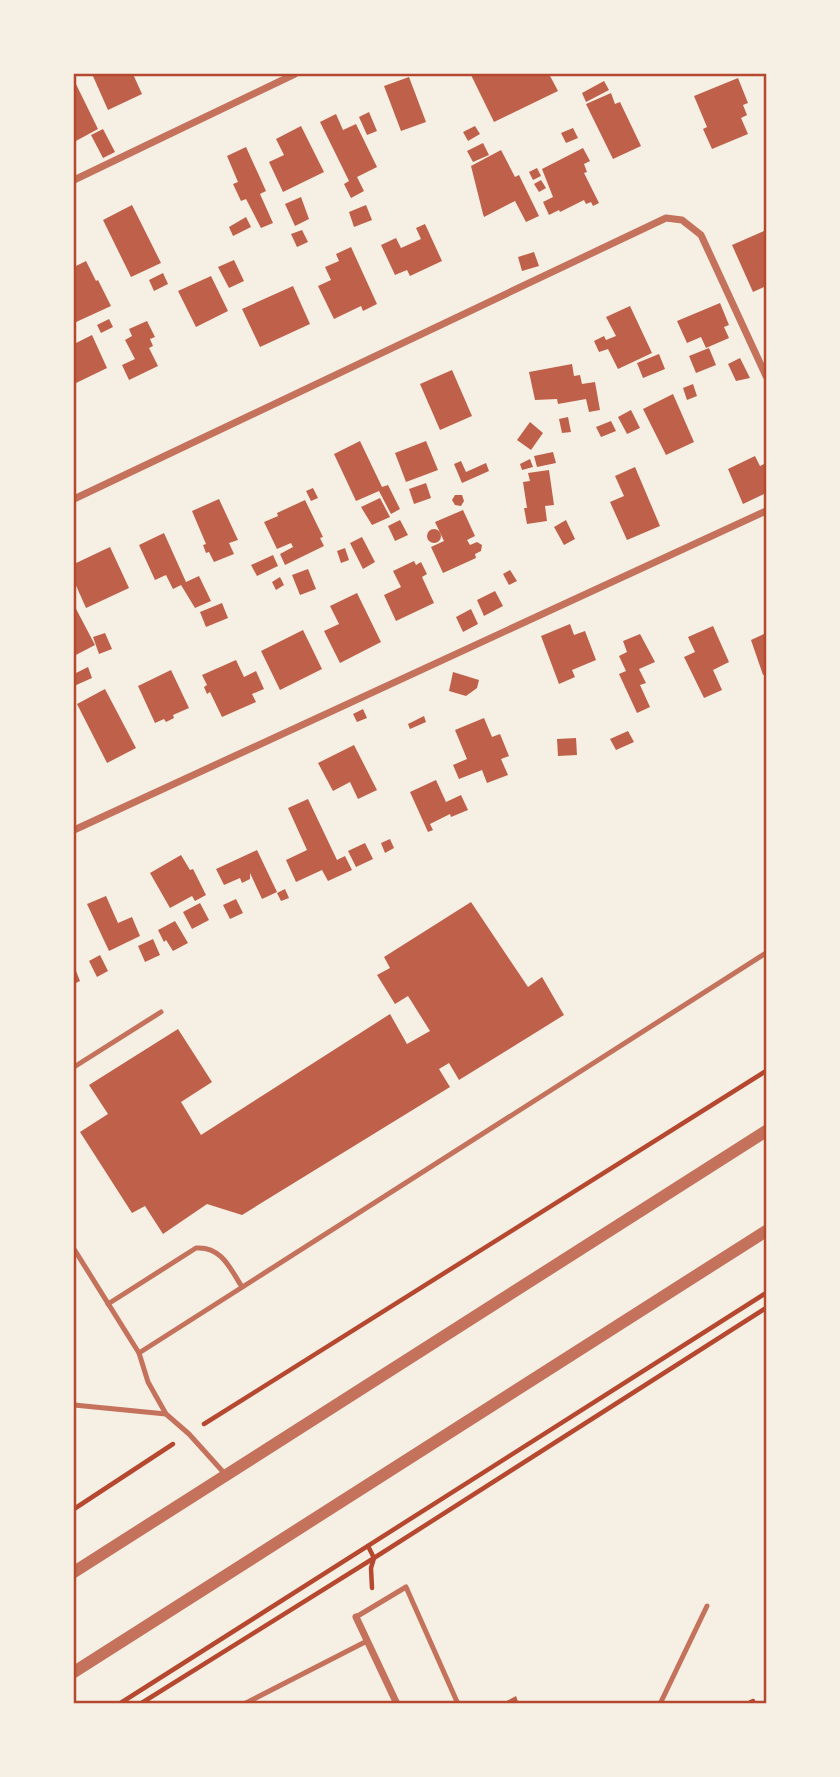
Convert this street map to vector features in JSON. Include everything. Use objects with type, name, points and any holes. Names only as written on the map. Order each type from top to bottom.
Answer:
[{"type":"street","points":[[74,180],[295,74]]},
{"type":"street","points":[[74,499],[666,218],[682,220],[701,235],[766,376]]},
{"type":"street","points":[[74,830],[766,511]]},
{"type":"street","points":[[74,1572],[766,1131]]},
{"type":"street","points":[[74,1672],[766,1231]]},
{"type":"street","points":[[356,1617],[397,1703]]},
{"type":"lane","points":[[139,1353],[766,953]]},
{"type":"lane","points":[[74,1067],[161,1012]]},
{"type":"lane","points":[[108,1304],[196,1248],[206,1247],[216,1251],[242,1287]]},
{"type":"lane","points":[[74,1249],[139,1353],[148,1382],[166,1414],[189,1434],[225,1475]]},
{"type":"lane","points":[[74,1405],[166,1414]]},
{"type":"lane","points":[[356,1617],[406,1587],[458,1703]]},
{"type":"lane","points":[[660,1703],[707,1606]]},
{"type":"lane","points":[[244,1703],[367,1641]]},
{"type":"path","points":[[74,1508],[766,1071]]},
{"type":"path","points":[[119,1703],[766,1293]]},
{"type":"path","points":[[140,1703],[374,1558],[766,1308]]},
{"type":"path","points":[[368,1546],[374,1558],[370,1584],[379,1602]]},
{"type":"building","points":[[92,74],[133,74],[142,94],[108,110]]},
{"type":"building","points":[[549,74],[558,91],[494,122],[471,75]]},
{"type":"building","points":[[409,77],[426,122],[401,131],[384,86]]},
{"type":"building","points":[[738,78],[748,103],[743,105],[747,115],[741,118],[748,134],[712,149],[703,129],[707,127],[694,96]]},
{"type":"building","points":[[74,80],[98,129],[74,142]]},
{"type":"building","points":[[604,81],[609,90],[586,102],[582,93]]},
{"type":"building","points":[[611,93],[615,104],[620,102],[641,146],[613,159],[586,104]]},
{"type":"building","points":[[369,112],[377,131],[367,135],[359,117]]},
{"type":"building","points":[[336,114],[343,130],[356,124],[377,167],[357,177],[364,191],[351,198],[344,184],[349,181],[320,122]]},
{"type":"building","points":[[301,126],[324,172],[283,192],[269,162],[284,155],[276,139]]},
{"type":"building","points":[[475,126],[480,134],[468,141],[463,132]]},
{"type":"building","points":[[573,128],[578,138],[566,143],[561,133]]},
{"type":"building","points":[[103,129],[115,152],[103,158],[91,135]]},
{"type":"building","points":[[483,143],[489,155],[473,162],[467,151]]},
{"type":"building","points":[[246,147],[266,191],[260,194],[273,223],[261,228],[246,199],[241,201],[233,184],[238,182],[227,156]]},
{"type":"building","points":[[583,148],[590,161],[584,164],[587,172],[584,173],[599,203],[593,206],[591,202],[586,204],[584,200],[549,215],[543,202],[553,197],[542,169]]},
{"type":"building","points":[[501,150],[515,177],[519,175],[539,216],[526,222],[515,201],[484,217],[471,166]]},
{"type":"building","points":[[537,168],[541,176],[533,180],[529,172]]},
{"type":"building","points":[[541,180],[546,188],[539,192],[534,184]]},
{"type":"building","points":[[301,197],[309,219],[295,226],[285,204]]},
{"type":"building","points":[[132,205],[161,263],[131,277],[103,220]]},
{"type":"building","points":[[366,205],[372,220],[354,227],[349,212]]},
{"type":"building","points":[[246,217],[251,227],[233,236],[229,227]]},
{"type":"building","points":[[425,224],[442,261],[410,276],[407,270],[395,275],[381,245],[396,238],[401,248],[421,239],[416,228]]},
{"type":"building","points":[[302,230],[308,242],[297,247],[291,234]]},
{"type":"building","points":[[766,230],[766,286],[753,292],[732,245]]},
{"type":"building","points":[[351,247],[377,304],[363,311],[361,306],[334,319],[318,286],[331,280],[325,267],[339,261],[336,254]]},
{"type":"building","points":[[534,252],[539,266],[522,271],[518,257]]},
{"type":"building","points":[[234,260],[244,281],[229,288],[218,267]]},
{"type":"building","points":[[86,261],[111,306],[74,323],[74,267]]},
{"type":"building","points":[[163,273],[168,284],[154,291],[149,280]]},
{"type":"building","points":[[211,276],[228,311],[196,327],[178,291]]},
{"type":"building","points":[[293,286],[310,324],[260,347],[242,309]]},
{"type":"building","points":[[720,303],[729,325],[724,327],[729,338],[706,348],[701,337],[687,343],[677,321]]},
{"type":"building","points":[[630,306],[652,353],[618,369],[608,349],[599,352],[594,341],[604,336],[606,340],[616,336],[606,317]]},
{"type":"building","points":[[109,319],[113,327],[101,333],[97,325]]},
{"type":"building","points":[[147,321],[155,337],[150,339],[153,346],[149,348],[158,366],[129,380],[122,365],[135,359],[125,340],[132,336],[129,329]]},
{"type":"building","points":[[92,335],[107,368],[74,384],[74,344]]},
{"type":"building","points":[[709,348],[716,365],[696,373],[689,356]]},
{"type":"building","points":[[659,354],[665,369],[643,378],[637,363]]},
{"type":"building","points":[[740,358],[750,378],[736,381],[728,364]]},
{"type":"building","points":[[572,364],[574,376],[580,375],[582,384],[595,382],[600,410],[589,412],[586,399],[558,404],[557,399],[535,400],[529,372]]},
{"type":"building","points":[[452,370],[472,416],[440,430],[420,384]]},
{"type":"building","points":[[693,384],[697,396],[687,400],[683,388]]},
{"type":"building","points":[[673,394],[694,442],[666,455],[643,409]]},
{"type":"building","points":[[631,410],[640,428],[627,434],[618,417]]},
{"type":"building","points":[[568,417],[571,432],[562,433],[559,419]]},
{"type":"building","points":[[611,421],[616,431],[601,437],[596,427]]},
{"type":"building","points":[[530,422],[543,433],[531,450],[517,440]]},
{"type":"building","points":[[360,441],[382,487],[388,485],[400,509],[391,514],[379,491],[356,501],[334,454]]},
{"type":"building","points":[[426,441],[438,470],[406,482],[395,453]]},
{"type":"building","points":[[553,452],[556,463],[537,467],[534,456]]},
{"type":"building","points":[[755,456],[760,466],[766,463],[766,493],[743,504],[728,469]]},
{"type":"building","points":[[530,459],[533,467],[522,470],[520,464]]},
{"type":"building","points":[[461,461],[466,472],[486,463],[489,471],[462,483],[454,464]]},
{"type":"building","points":[[635,467],[660,526],[627,540],[610,502],[624,496],[615,476]]},
{"type":"building","points":[[549,470],[554,505],[545,506],[547,521],[527,524],[523,482],[530,481],[528,473]]},
{"type":"building","points":[[426,483],[431,498],[414,504],[409,489]]},
{"type":"building","points":[[313,488],[318,498],[311,501],[306,491]]},
{"type":"building","points":[[455,495],[462,495],[464,501],[461,506],[455,505],[452,500]]},
{"type":"building","points":[[380,498],[390,517],[372,525],[361,507]]},
{"type":"building","points":[[219,499],[238,540],[229,543],[234,554],[214,562],[209,552],[206,553],[203,545],[206,544],[192,511]]},
{"type":"building","points":[[305,500],[323,537],[320,538],[324,546],[285,565],[280,554],[293,547],[291,543],[277,549],[264,522]]},
{"type":"building","points":[[463,510],[475,536],[467,540],[470,545],[477,542],[482,545],[481,551],[475,554],[476,558],[443,573],[431,547],[444,541],[435,522]]},
{"type":"building","points":[[400,520],[408,535],[395,541],[388,526]]},
{"type":"building","points":[[566,520],[575,539],[564,545],[554,527]]},
{"type":"building","points":[[434,529],[439,531],[439,541],[434,543],[429,541],[427,536],[429,531]]},
{"type":"building","points":[[164,533],[186,582],[199,576],[211,601],[195,608],[181,585],[173,589],[166,575],[155,580],[139,545]]},
{"type":"building","points":[[362,537],[375,562],[363,569],[350,543]]},
{"type":"building","points":[[110,547],[129,588],[86,608],[74,581],[74,564]]},
{"type":"building","points":[[345,548],[349,560],[341,563],[337,551]]},
{"type":"building","points":[[273,555],[278,566],[257,576],[251,565]]},
{"type":"building","points":[[414,561],[416,565],[421,562],[427,574],[422,577],[434,603],[396,621],[384,595],[401,587],[393,571]]},
{"type":"building","points":[[308,569],[316,589],[300,595],[292,575]]},
{"type":"building","points":[[510,570],[517,581],[509,585],[503,574]]},
{"type":"building","points":[[280,577],[284,585],[276,590],[272,582]]},
{"type":"building","points":[[495,591],[503,606],[484,616],[477,600]]},
{"type":"building","points":[[357,593],[381,642],[340,663],[324,631],[339,624],[330,606]]},
{"type":"building","points":[[222,603],[228,618],[206,627],[200,612]]},
{"type":"building","points":[[74,605],[95,645],[74,656]]},
{"type":"building","points":[[471,609],[478,624],[463,632],[456,617]]},
{"type":"building","points":[[570,624],[574,635],[585,631],[596,660],[572,670],[575,677],[559,684],[541,636]]},
{"type":"building","points":[[713,626],[729,662],[713,670],[722,690],[704,698],[684,657],[695,652],[688,637]]},
{"type":"building","points":[[303,630],[322,669],[280,690],[261,651]]},
{"type":"building","points":[[105,633],[112,649],[99,654],[93,637]]},
{"type":"building","points":[[766,633],[766,674],[763,675],[751,640]]},
{"type":"building","points":[[640,634],[655,662],[639,669],[646,683],[640,685],[650,707],[637,713],[619,674],[626,671],[619,656],[627,652],[623,641]]},
{"type":"building","points":[[236,660],[244,677],[256,671],[264,689],[252,694],[256,702],[222,717],[210,692],[207,694],[204,687],[207,685],[202,675]]},
{"type":"building","points":[[88,667],[92,678],[74,686],[74,674]]},
{"type":"building","points":[[171,670],[189,708],[173,715],[174,718],[166,722],[164,719],[155,723],[138,686]]},
{"type":"building","points":[[453,672],[479,680],[477,688],[466,696],[449,691]]},
{"type":"building","points":[[105,689],[136,748],[107,763],[77,704]]},
{"type":"building","points":[[363,709],[367,718],[357,722],[353,714]]},
{"type":"building","points":[[424,716],[426,722],[410,729],[408,724]]},
{"type":"building","points":[[484,718],[492,737],[500,734],[509,756],[501,759],[508,775],[487,783],[482,770],[459,779],[453,765],[467,759],[455,730]]},
{"type":"building","points":[[628,731],[634,742],[616,750],[610,739]]},
{"type":"building","points":[[576,738],[577,755],[558,756],[557,739]]},
{"type":"building","points":[[354,745],[377,790],[358,799],[350,782],[333,791],[318,763]]},
{"type":"building","points":[[436,780],[446,802],[461,795],[468,810],[451,817],[450,814],[430,824],[433,830],[428,832],[410,792]]},
{"type":"building","points":[[308,799],[337,860],[345,856],[352,870],[328,881],[322,870],[296,882],[286,860],[307,850],[288,808]]},
{"type":"building","points":[[390,839],[394,848],[385,853],[381,843]]},
{"type":"building","points":[[365,843],[373,859],[356,867],[348,851]]},
{"type":"building","points":[[257,850],[277,892],[262,899],[250,873],[250,879],[242,883],[240,878],[224,885],[216,869]]},
{"type":"building","points":[[181,855],[190,870],[193,869],[206,895],[195,901],[192,896],[170,908],[150,873]]},
{"type":"building","points":[[285,889],[289,898],[281,901],[277,893]]},
{"type":"building","points":[[106,896],[118,923],[132,917],[140,936],[109,951],[87,904]]},
{"type":"building","points":[[236,899],[243,913],[230,919],[223,905]]},
{"type":"building","points":[[471,902],[528,987],[542,977],[564,1015],[459,1080],[449,1063],[439,1069],[450,1087],[242,1215],[207,1204],[163,1234],[145,1206],[132,1213],[80,1132],[108,1114],[89,1085],[178,1029],[212,1082],[181,1102],[201,1135],[390,1014],[407,1044],[430,1031],[408,996],[395,1004],[377,975],[390,968],[384,957]]},
{"type":"building","points":[[200,903],[209,920],[192,929],[183,912]]},
{"type":"building","points":[[175,921],[188,943],[173,951],[158,930]]},
{"type":"building","points":[[153,939],[160,955],[145,962],[138,946]]},
{"type":"building","points":[[100,955],[108,971],[97,977],[89,961]]},
{"type":"building","points":[[74,966],[80,981],[74,984]]},
{"type":"building","points":[[516,1696],[519,1704],[501,1704]]}]
